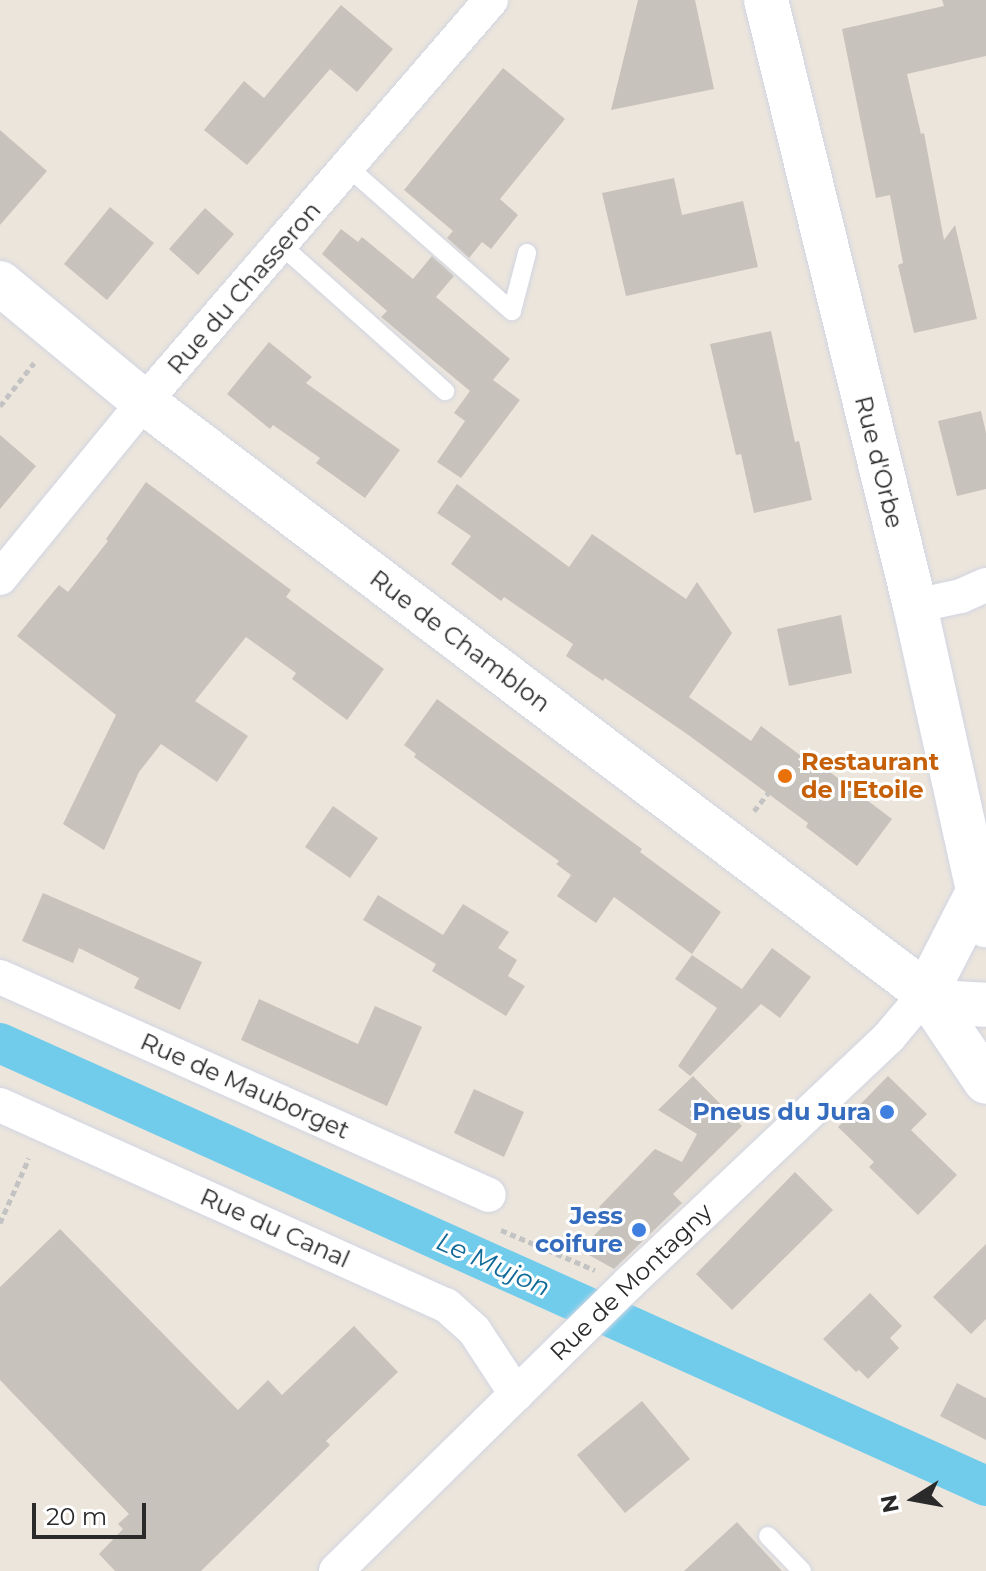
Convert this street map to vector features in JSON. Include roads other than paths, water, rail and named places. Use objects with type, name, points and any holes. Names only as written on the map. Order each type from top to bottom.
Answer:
[{"type":"street","name":"Rue du Chasseron","points":[[0,578],[144,402],[491,0]]},
{"type":"street","name":"Rue d'Orbe","points":[[766,0],[915,606],[982,908]]},
{"type":"street","name":"Rue de Chamblon","points":[[0,283],[144,402],[926,993],[953,1003],[986,1005]]},
{"type":"street","points":[[915,606],[961,596],[986,585]]},
{"type":"street","points":[[926,993],[982,908]]},
{"type":"street","name":"Rue de Mauborget","points":[[0,977],[491,1211]]},
{"type":"street","name":"Rue de Chamblon","points":[[926,993],[986,1082]]},
{"type":"street","name":"Rue de Montagny","points":[[336,1571],[565,1346],[615,1278],[889,1037],[926,993]]},
{"type":"street","name":"Rue du Canal","points":[[0,1105],[446,1305],[474,1330],[516,1394]]},
{"type":"lane","points":[[349,168],[512,311],[527,253]]},
{"type":"lane","points":[[281,245],[445,391]]},
{"type":"lane","points":[[768,1536],[802,1571]]},
{"type":"waterway","name":"Le Mujon","points":[[0,1043],[986,1486]]},
{"type":"place","name":"Restaurant de l'Etoile","points":[[785,776]]},
{"type":"place","name":"Pneus du Jura","points":[[887,1112]]},
{"type":"place","name":"Jess coifure","points":[[639,1230]]}]
